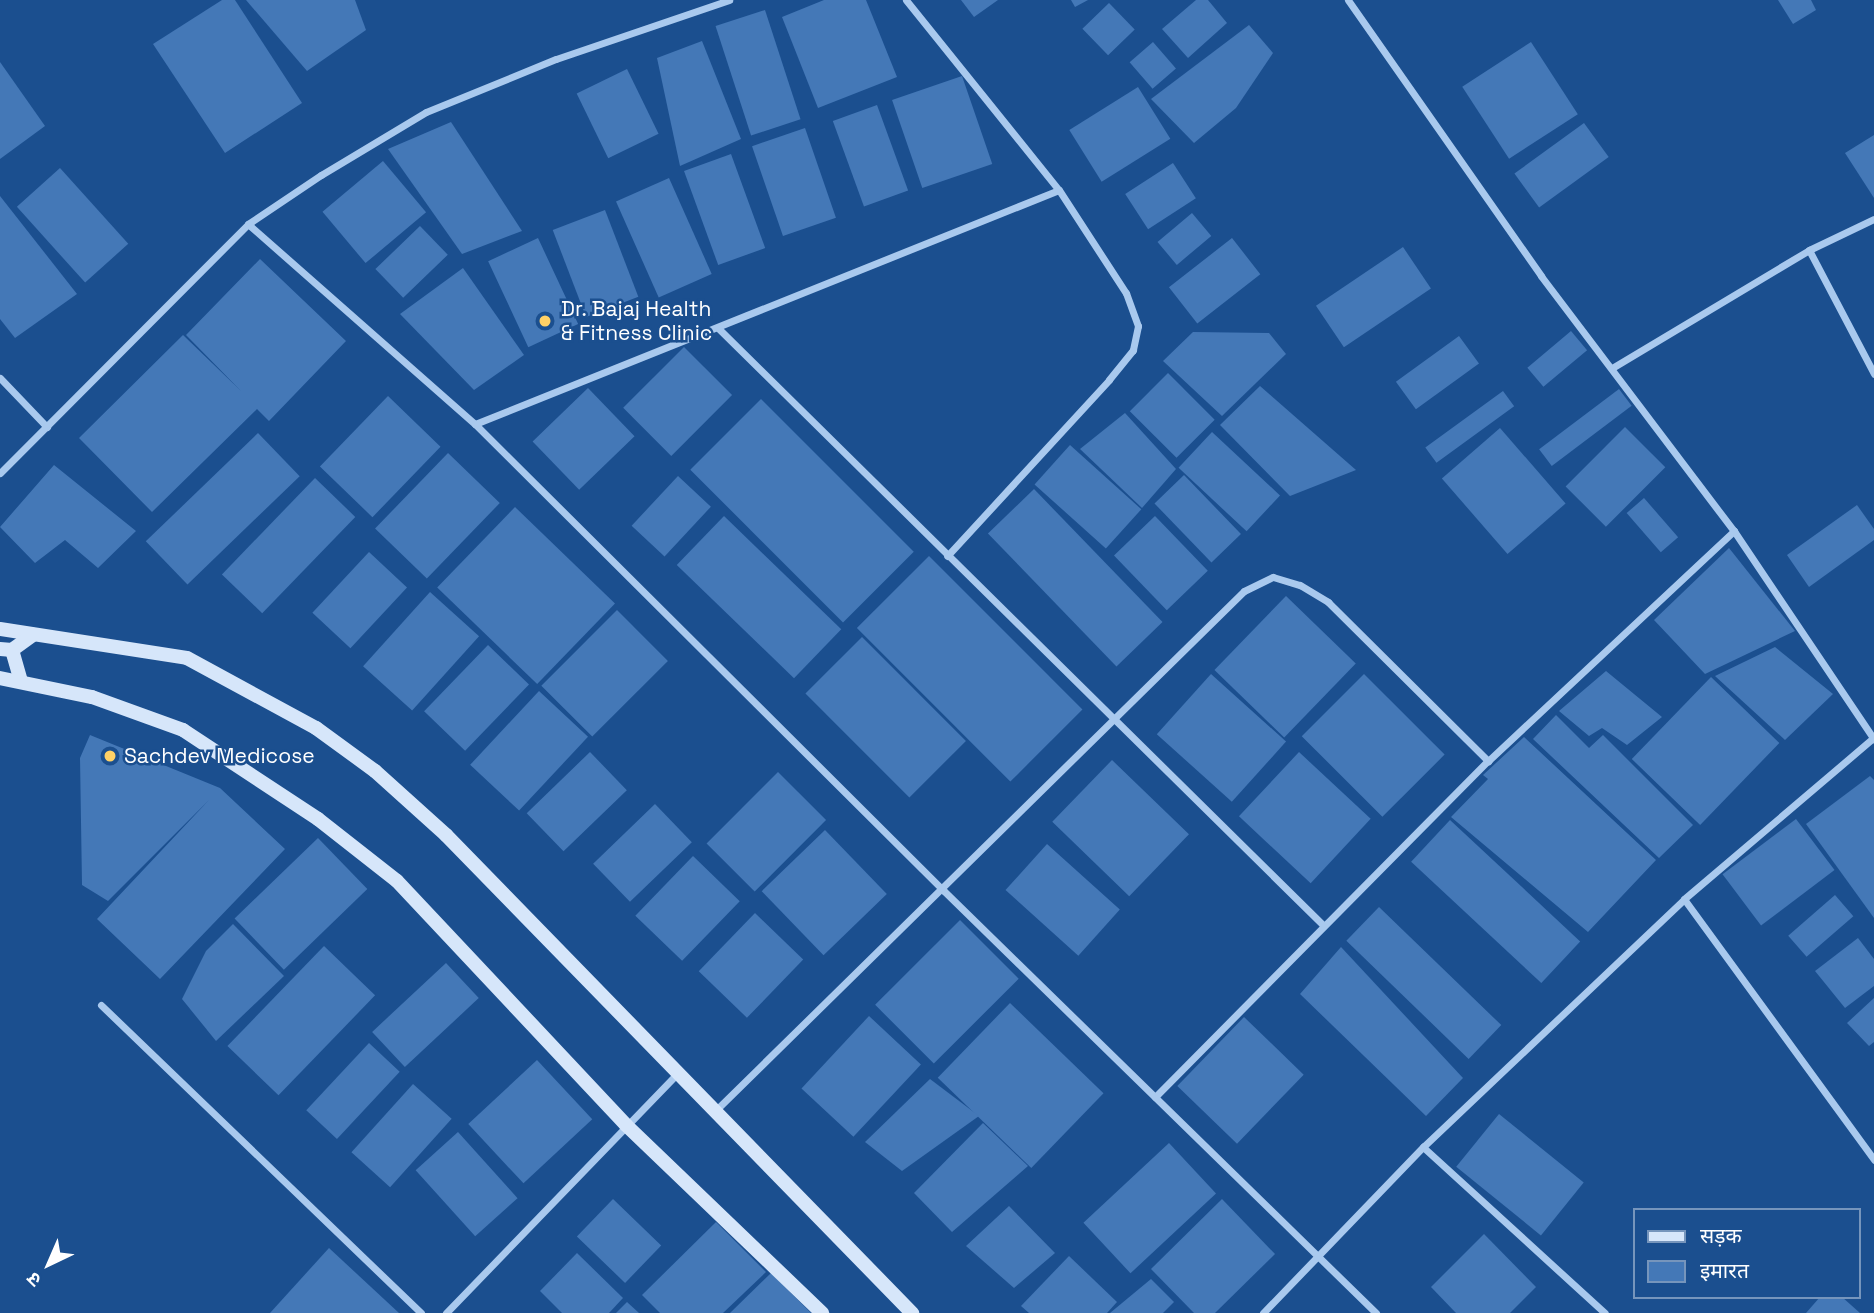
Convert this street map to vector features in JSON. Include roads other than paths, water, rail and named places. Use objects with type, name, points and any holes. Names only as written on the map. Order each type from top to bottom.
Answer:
[{"type":"main road","points":[[0,629],[187,659],[316,728],[374,771],[446,835],[912,1313]]},
{"type":"main road","points":[[21,682],[6,649],[33,635]]},
{"type":"main road","points":[[0,678],[92,697],[183,730],[318,819],[397,881],[626,1125],[822,1313]]},
{"type":"street","points":[[0,473],[248,224],[426,112],[556,60],[729,0]]},
{"type":"street","points":[[906,0],[1059,190],[1126,293],[1138,326],[1133,350],[947,556]]},
{"type":"street","points":[[1263,1313],[1423,1147],[1684,899],[1874,738],[1734,531],[1541,276],[1348,0]]},
{"type":"street","points":[[475,424],[1059,190]]},
{"type":"street","points":[[1612,368],[1809,250],[1874,219]]},
{"type":"street","points":[[248,224],[475,424],[944,891],[1376,1313]]},
{"type":"street","points":[[1809,250],[1874,374]]},
{"type":"street","points":[[718,328],[1322,924]]},
{"type":"street","points":[[0,378],[47,428]]},
{"type":"street","points":[[1155,1097],[1322,924],[1488,761],[1734,531]]},
{"type":"street","points":[[716,1110],[944,891],[1113,718],[1244,591],[1273,578],[1300,585],[1328,602],[1488,761]]},
{"type":"street","points":[[1684,899],[1874,1160]]},
{"type":"street","points":[[101,1005],[421,1313]]},
{"type":"street","points":[[446,1313],[678,1073]]},
{"type":"street","points":[[1423,1147],[1605,1313]]},
{"type":"place","name":"Dr. Bajaj Health & Fitness Clinic","points":[[545,321]]},
{"type":"place","name":"Sachdev Medicose","points":[[110,756]]}]
